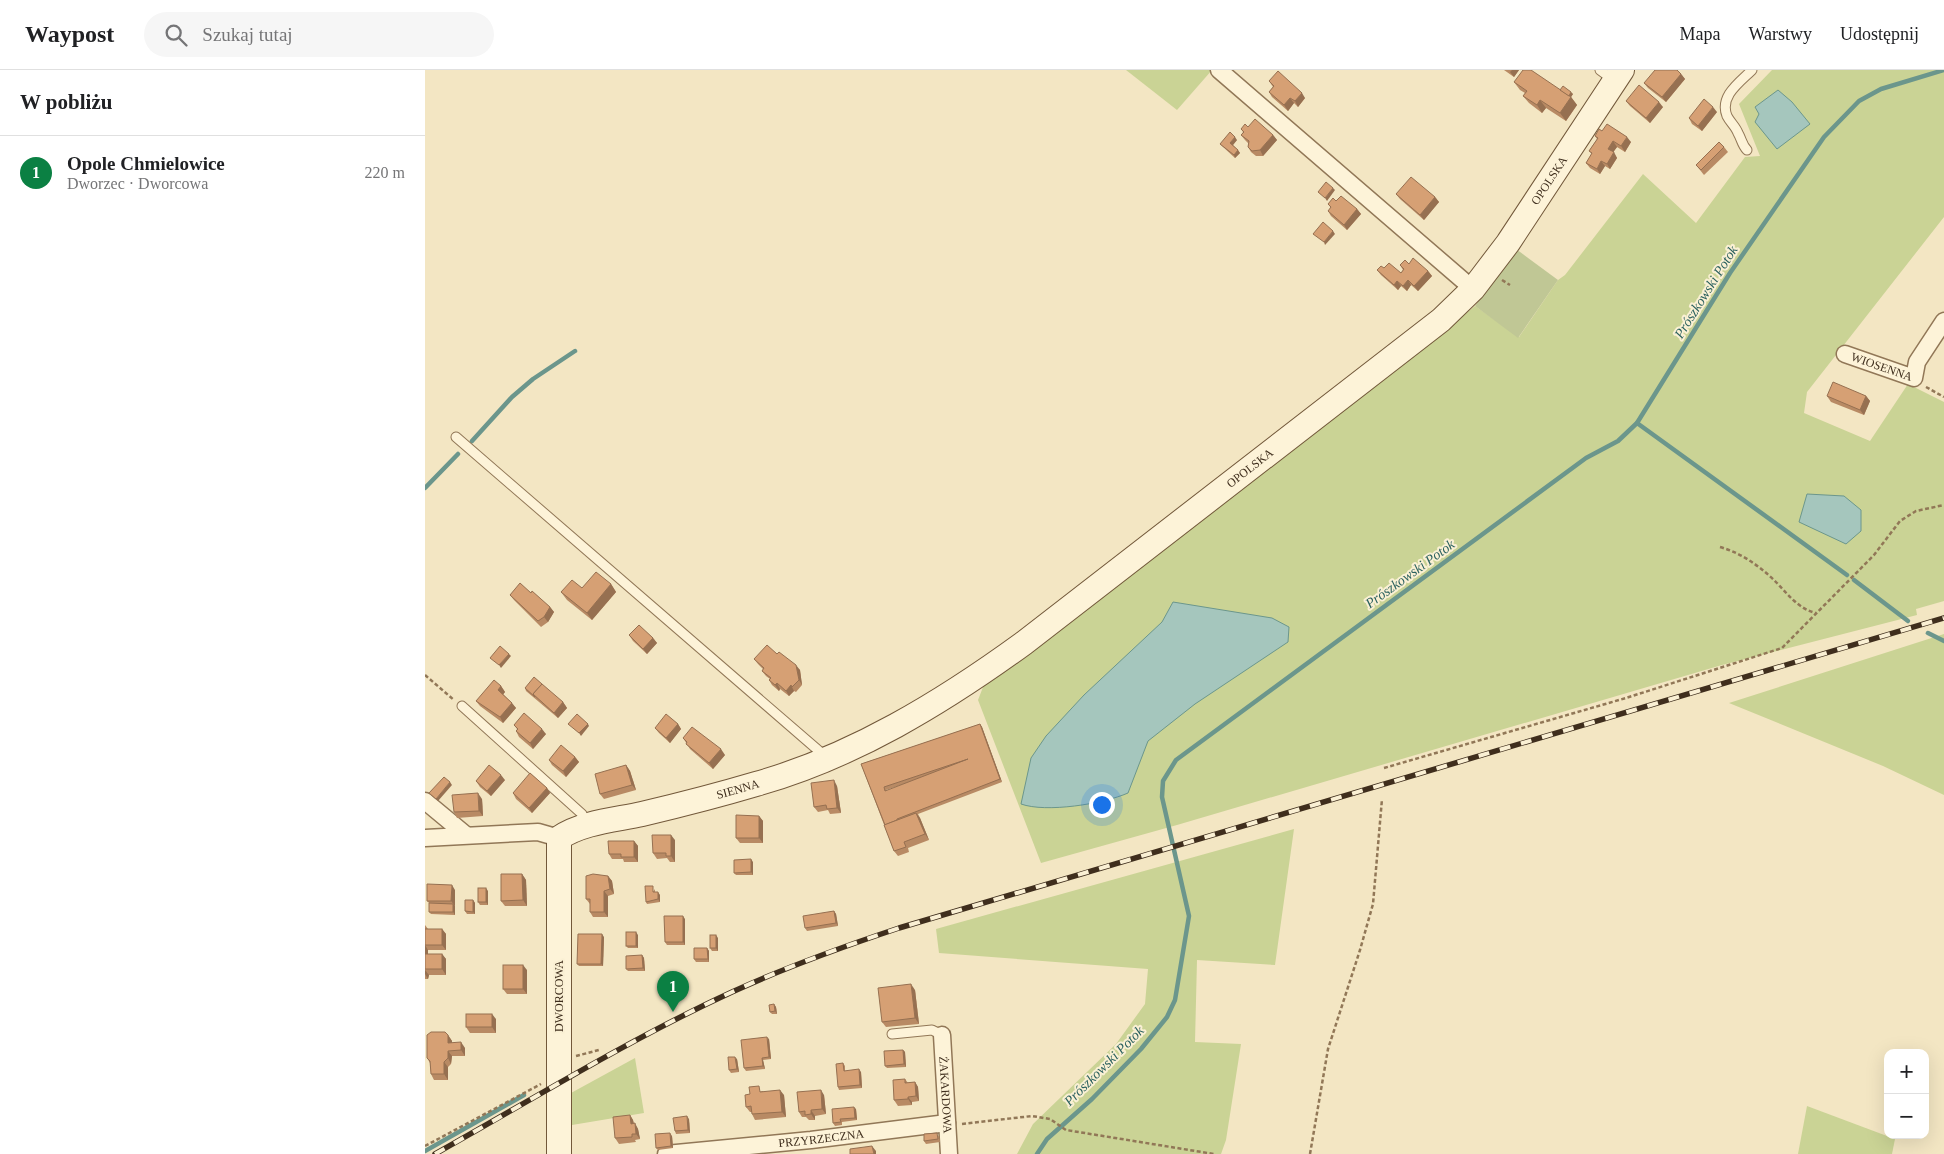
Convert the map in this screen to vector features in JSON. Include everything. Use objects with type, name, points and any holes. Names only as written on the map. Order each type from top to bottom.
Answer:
[{"type":"street","points":[[1219,70],[1473,290]]},
{"type":"street","name":"OPOLSKA","points":[[1025,643],[1441,320],[1473,290],[1508,243],[1612,74]]},
{"type":"street","name":"WIOSENNA","points":[[1845,354],[1913,378],[1917,362],[1944,321]]},
{"type":"street","name":"SIENNA","points":[[559,838],[571,830],[756,784],[786,775],[827,758],[901,723],[939,701],[1025,643]]},
{"type":"street","points":[[425,801],[466,835]]},
{"type":"street","points":[[425,838],[538,832],[559,838]]},
{"type":"street","name":"DWORCOWA","points":[[559,838],[559,1154]]},
{"type":"street","name":"ŻAKARDOWA","points":[[942,1035],[949,1154]]},
{"type":"street","name":"PRZYRZECZNA","points":[[666,1154],[811,1140],[947,1123]]},
{"type":"lane","points":[[1747,150],[1742,145],[1738,133],[1727,116],[1725,106],[1728,94],[1752,70]]},
{"type":"lane","points":[[456,437],[827,758]]},
{"type":"lane","points":[[462,706],[582,814],[587,826]]},
{"type":"lane","points":[[892,1034],[932,1030],[942,1035]]},
{"type":"path","points":[[1913,378],[1944,397]]},
{"type":"path","points":[[1384,768],[1626,698],[1782,648],[1874,555],[1900,521],[1916,511],[1944,505]]},
{"type":"path","points":[[1720,547],[1735,552],[1749,560],[1804,610],[1816,613]]},
{"type":"path","points":[[425,675],[462,706]]},
{"type":"path","points":[[1310,1154],[1328,1050],[1361,950],[1373,904],[1382,799]]},
{"type":"path","points":[[574,1056],[599,1050]]},
{"type":"path","points":[[425,1146],[534,1086],[559,1079]]},
{"type":"path","points":[[947,1123],[960,1124],[1032,1116],[1050,1119],[1064,1129],[1214,1154]]},
{"type":"green space","points":[[1126,70],[1212,70],[1177,110]]},
{"type":"green space","points":[[1772,70],[1944,70],[1944,217],[1807,392],[1804,413],[1870,441],[1908,384],[1944,402],[1944,601],[1916,609],[1917,615],[1722,665],[1041,863],[978,700],[985,682],[1332,404],[1385,379],[1475,306],[1519,337],[1558,280],[1565,275],[1643,174],[1696,223],[1745,157],[1760,156],[1739,104]]},
{"type":"green space","points":[[1516,249],[1558,280],[1518,338],[1475,306]]},
{"type":"green space","points":[[1944,634],[1944,795],[1883,766],[1729,703]]},
{"type":"green space","points":[[1294,829],[1275,965],[1197,960],[1195,1042],[1241,1044],[1226,1140],[1221,1154],[1017,1154],[1033,1124],[1116,1044],[1145,1004],[1148,969],[939,953],[936,929]]},
{"type":"green space","points":[[635,1058],[644,1113],[572,1125],[571,1093]]},
{"type":"green space","points":[[1807,1106],[1884,1135],[1884,1139],[1895,1139],[1892,1154],[1798,1154]]},
{"type":"water","points":[[1778,90],[1792,102],[1810,124],[1777,149],[1755,122],[1759,114],[1755,107]]},
{"type":"water","points":[[1807,494],[1844,496],[1861,510],[1861,531],[1846,544],[1799,522]]},
{"type":"water","points":[[1173,602],[1272,618],[1289,627],[1288,642],[1195,704],[1148,741],[1128,793],[1104,801],[1075,806],[1045,808],[1021,804],[1031,758],[1046,736],[1084,695],[1162,622]]},
{"type":"building","points":[[1523,70],[1531,70],[1571,97],[1560,113],[1540,100],[1537,105],[1523,96],[1527,91],[1514,82]]},
{"type":"building","points":[[1655,70],[1677,70],[1681,74],[1662,97],[1644,83]]},
{"type":"building","points":[[1278,71],[1302,93],[1295,101],[1290,98],[1284,105],[1269,92],[1274,86],[1269,81]]},
{"type":"building","points":[[1639,85],[1659,102],[1646,118],[1626,101]]},
{"type":"building","points":[[1563,86],[1571,92],[1569,96],[1560,90]]},
{"type":"building","points":[[1704,99],[1713,107],[1698,126],[1689,118]]},
{"type":"building","points":[[1255,119],[1273,135],[1260,150],[1252,151],[1248,147],[1249,141],[1241,135],[1244,132],[1241,129],[1245,124],[1248,127]]},
{"type":"building","points":[[1607,124],[1627,137],[1621,146],[1613,141],[1608,149],[1614,152],[1607,164],[1601,161],[1597,169],[1586,163],[1592,153],[1589,151],[1598,138],[1595,136],[1599,129],[1602,131]]},
{"type":"building","points":[[1230,132],[1235,137],[1230,143],[1238,150],[1234,155],[1220,144]]},
{"type":"building","points":[[1719,142],[1724,147],[1701,170],[1696,165]]},
{"type":"building","points":[[1411,177],[1435,197],[1420,215],[1396,194]]},
{"type":"building","points":[[1326,182],[1333,188],[1325,198],[1318,192]]},
{"type":"building","points":[[1341,196],[1357,209],[1344,225],[1328,211],[1331,207],[1328,204],[1333,198],[1336,201]]},
{"type":"building","points":[[1323,222],[1333,231],[1324,242],[1313,234]]},
{"type":"building","points":[[1413,258],[1428,271],[1414,286],[1408,280],[1403,286],[1397,281],[1394,285],[1377,270],[1381,266],[1384,268],[1389,263],[1401,273],[1404,269],[1400,265],[1405,260],[1409,264]]},
{"type":"building","points":[[1833,382],[1866,396],[1860,410],[1827,396]]},
{"type":"building","points":[[596,572],[611,584],[587,613],[561,592],[572,580],[582,588]]},
{"type":"building","points":[[520,583],[550,607],[544,617],[538,621],[510,595]]},
{"type":"building","points":[[639,625],[653,638],[643,649],[629,635]]},
{"type":"building","points":[[767,645],[777,654],[779,652],[796,665],[799,680],[786,691],[777,683],[775,685],[769,680],[771,678],[762,671],[764,668],[754,659]]},
{"type":"building","points":[[500,646],[509,654],[499,665],[490,658]]},
{"type":"building","points":[[534,677],[542,684],[533,694],[535,697],[525,688]]},
{"type":"building","points":[[494,680],[501,686],[498,690],[512,703],[500,717],[476,701]]},
{"type":"building","points":[[542,684],[563,702],[554,713],[533,694]]},
{"type":"building","points":[[524,713],[542,729],[530,743],[516,731],[518,729],[514,725]]},
{"type":"building","points":[[577,714],[588,724],[579,733],[568,724]]},
{"type":"building","points":[[666,714],[678,724],[666,738],[655,728]]},
{"type":"building","points":[[980,724],[1000,779],[885,825],[861,764]],"holes":[[[968,759],[885,791],[884,787]]]},
{"type":"building","points":[[692,727],[721,749],[709,763],[686,744],[687,742],[683,738]]},
{"type":"building","points":[[561,745],[575,757],[563,771],[549,760]]},
{"type":"building","points":[[489,765],[501,775],[487,791],[476,781]]},
{"type":"building","points":[[626,765],[632,785],[600,794],[595,774]]},
{"type":"building","points":[[530,773],[547,788],[529,808],[513,793]]},
{"type":"building","points":[[444,777],[450,782],[436,799],[429,793]]},
{"type":"building","points":[[834,780],[837,808],[827,809],[826,805],[814,807],[811,783]]},
{"type":"building","points":[[478,793],[479,811],[454,812],[452,795]]},
{"type":"building","points":[[916,813],[925,834],[904,842],[906,847],[894,851],[884,825]]},
{"type":"building","points":[[736,815],[759,816],[759,838],[736,838]]},
{"type":"building","points":[[652,835],[671,835],[671,856],[666,856],[666,853],[653,853]]},
{"type":"building","points":[[608,841],[634,841],[634,857],[621,857],[621,854],[609,854]]},
{"type":"building","points":[[751,859],[751,872],[734,873],[734,860]]},
{"type":"building","points":[[501,874],[522,874],[523,900],[501,901]]},
{"type":"building","points":[[593,874],[608,876],[610,889],[604,891],[604,912],[590,912],[590,899],[586,899],[586,876]]},
{"type":"building","points":[[427,884],[452,885],[451,901],[427,901]]},
{"type":"building","points":[[645,886],[653,886],[653,892],[658,892],[658,899],[646,902]]},
{"type":"building","points":[[478,888],[486,888],[486,902],[478,902]]},
{"type":"building","points":[[465,900],[473,900],[473,912],[465,911]]},
{"type":"building","points":[[429,903],[453,904],[453,912],[429,912]]},
{"type":"building","points":[[834,911],[836,923],[805,928],[803,916]]},
{"type":"building","points":[[664,916],[683,916],[683,942],[665,942]]},
{"type":"building","points":[[425,929],[442,929],[442,945],[425,945]]},
{"type":"building","points":[[626,932],[636,932],[636,946],[626,946]]},
{"type":"building","points":[[578,934],[602,934],[601,964],[577,964]]},
{"type":"building","points":[[710,935],[716,935],[716,948],[710,948]]},
{"type":"building","points":[[694,948],[707,948],[708,959],[694,959]]},
{"type":"building","points":[[425,954],[442,954],[442,969],[425,969]]},
{"type":"building","points":[[642,955],[643,968],[626,969],[626,956]]},
{"type":"building","points":[[503,965],[523,965],[523,989],[503,989]]},
{"type":"building","points":[[911,984],[915,1018],[882,1022],[878,988]]},
{"type":"building","points":[[774,1004],[775,1011],[770,1012],[769,1005]]},
{"type":"building","points":[[466,1014],[492,1014],[492,1027],[466,1027]]},
{"type":"building","points":[[431,1032],[445,1032],[448,1035],[448,1043],[461,1042],[461,1050],[448,1051],[448,1058],[444,1062],[444,1074],[431,1074],[430,1061],[427,1058],[427,1035]]},
{"type":"building","points":[[767,1037],[769,1057],[762,1058],[763,1066],[744,1068],[741,1040]]},
{"type":"building","points":[[903,1050],[904,1064],[885,1066],[884,1051]]},
{"type":"building","points":[[728,1057],[735,1057],[737,1069],[729,1070]]},
{"type":"building","points":[[843,1063],[844,1071],[859,1069],[860,1085],[838,1087],[836,1064]]},
{"type":"building","points":[[905,1079],[905,1083],[915,1082],[916,1096],[908,1097],[908,1099],[894,1100],[893,1080]]},
{"type":"building","points":[[759,1086],[760,1092],[780,1090],[782,1112],[752,1114],[751,1106],[746,1107],[745,1095],[750,1094],[749,1087]]},
{"type":"building","points":[[821,1090],[822,1109],[811,1110],[811,1114],[805,1115],[805,1111],[799,1112],[797,1092]]},
{"type":"building","points":[[854,1107],[855,1118],[840,1119],[841,1122],[833,1123],[832,1109]]},
{"type":"building","points":[[630,1115],[631,1124],[635,1123],[636,1134],[632,1134],[632,1137],[615,1138],[613,1117]]},
{"type":"building","points":[[687,1116],[688,1130],[675,1131],[673,1118]]},
{"type":"building","points":[[670,1133],[671,1146],[656,1148],[655,1134]]},
{"type":"building","points":[[937,1133],[938,1139],[924,1141],[924,1134]]},
{"type":"building","points":[[872,1146],[874,1154],[850,1154],[850,1149]]},
{"type":"waterway","name":"Prószkowski Potok","points":[[1037,1154],[1047,1139],[1092,1099],[1141,1049],[1167,1017],[1175,1000],[1189,916],[1162,797],[1163,781],[1176,760],[1586,458],[1618,441],[1637,423],[1730,273],[1824,137],[1859,101],[1881,89],[1944,70]]},
{"type":"waterway","points":[[472,441],[512,397],[533,379],[575,351]]},
{"type":"waterway","points":[[1637,423],[1847,575]]},
{"type":"waterway","points":[[425,488],[458,454]]},
{"type":"waterway","points":[[1854,580],[1908,621]]},
{"type":"waterway","points":[[1928,633],[1944,641]]},
{"type":"waterway","points":[[425,1151],[524,1095]]},
{"type":"railway","points":[[435,1154],[656,1029],[773,974],[856,942],[1944,618]]},
{"type":"place","name":"Opole Chmielowice","points":[[673,1012]]}]
